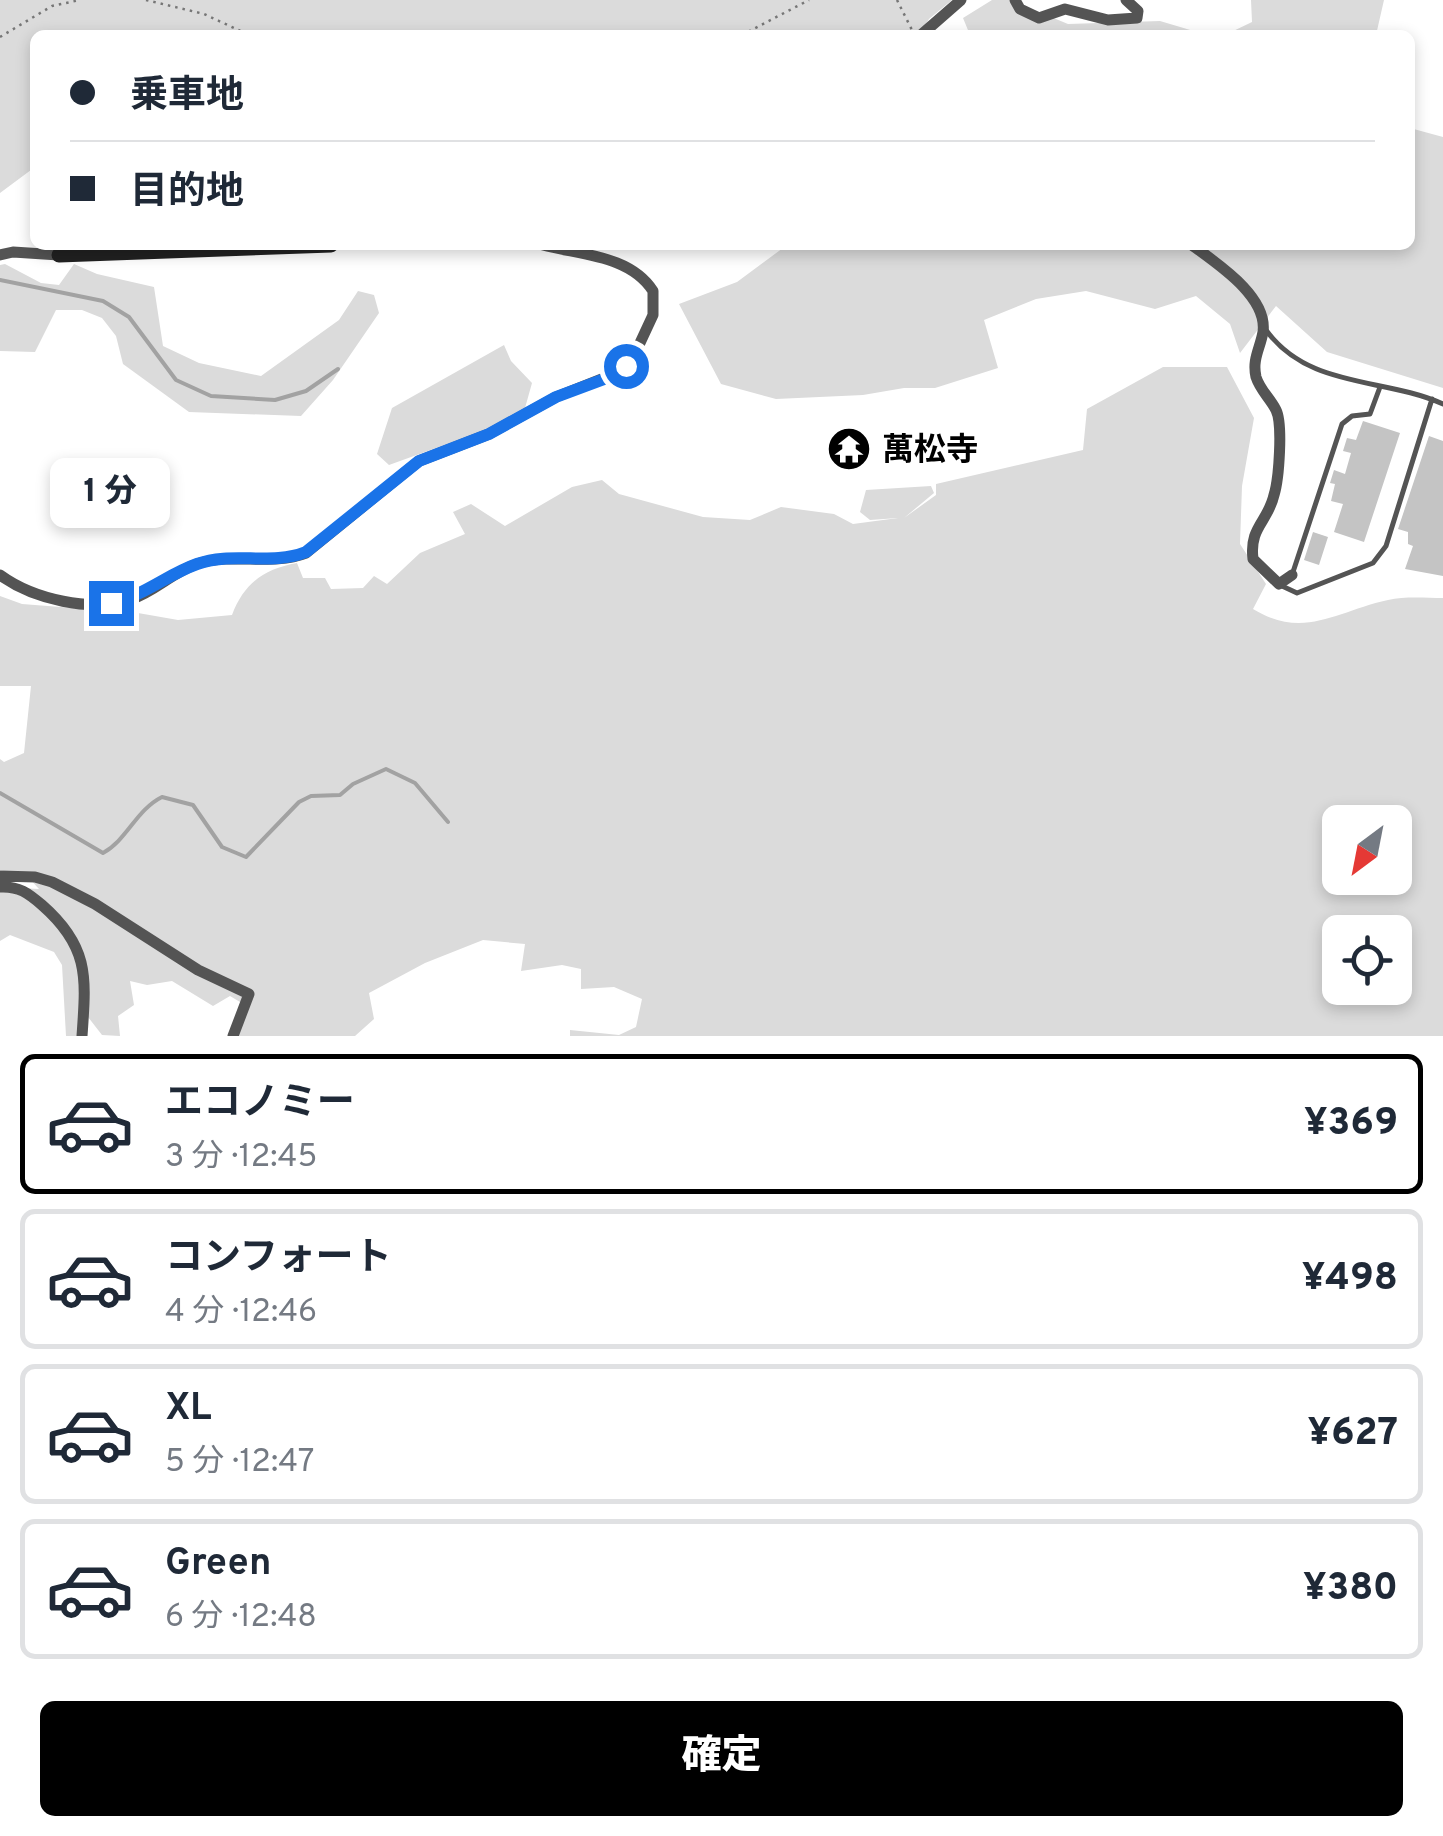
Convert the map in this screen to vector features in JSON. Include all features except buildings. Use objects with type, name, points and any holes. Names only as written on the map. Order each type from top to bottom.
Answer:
[{"type":"street","points":[[924,30],[961,0]]},
{"type":"street","points":[[1015,0],[1020,9],[1039,18],[1065,8],[1108,20],[1137,18],[1138,11],[1126,0]]},
{"type":"street","points":[[0,255],[127,250]]},
{"type":"street","points":[[0,574],[31,595],[111,603],[132,599],[198,563],[290,559],[306,552],[419,461],[489,434],[556,397],[618,372],[634,358],[654,316],[653,291],[635,272],[596,256],[567,250]]},
{"type":"street","points":[[1200,250],[1226,267],[1262,316],[1253,363],[1258,382],[1276,408],[1279,432],[1274,495],[1251,545],[1252,559],[1279,584],[1292,575]]},
{"type":"street","points":[[0,876],[35,877],[52,882],[95,904],[198,970],[249,994],[233,1036]]},
{"type":"street","points":[[0,888],[15,887],[30,894],[72,938],[85,976],[82,1036]]},
{"type":"lane","points":[[1262,324],[1278,345],[1319,373],[1443,404]]},
{"type":"lane","points":[[1292,575],[1342,424],[1352,416],[1370,414],[1380,388]]},
{"type":"lane","points":[[1279,584],[1298,593],[1373,563],[1386,546],[1432,399]]},
{"type":"path","points":[[0,38],[52,6],[80,0]]},
{"type":"path","points":[[146,0],[204,14],[238,30]]},
{"type":"path","points":[[752,30],[809,0]]},
{"type":"path","points":[[897,0],[915,30]]},
{"type":"shaded area","points":[[0,0],[952,0],[922,30],[30,30],[30,171],[0,193]]},
{"type":"shaded area","points":[[992,0],[1010,0],[1068,24],[1160,21],[1190,30],[968,30],[963,18]]},
{"type":"shaded area","points":[[1251,0],[1384,0],[1377,30],[1235,30],[1252,22]]},
{"type":"shaded area","points":[[1415,129],[1443,137],[1443,388],[1327,352],[1276,306],[1240,353],[1230,324],[1196,296],[1155,309],[1086,291],[1036,299],[984,320],[998,368],[935,388],[776,399],[721,384],[679,304],[737,282],[780,250],[1415,250]]},
{"type":"shaded area","points":[[74,264],[97,274],[154,287],[163,346],[199,363],[261,376],[339,320],[358,291],[374,295],[379,313],[333,380],[301,416],[189,412],[123,364],[116,336],[102,318],[82,310],[56,310],[35,352],[0,351],[0,265],[41,283],[59,285]]},
{"type":"shaded area","points":[[504,345],[511,361],[532,383],[525,408],[494,427],[389,465],[377,454],[392,408]]},
{"type":"shaded area","points":[[1163,367],[1227,367],[1254,418],[1242,486],[1240,544],[1266,584],[1253,609],[1271,618],[1305,623],[1395,599],[1443,598],[1443,1036],[570,1036],[570,1030],[619,1035],[636,1027],[642,999],[614,987],[581,989],[581,969],[562,965],[521,971],[525,944],[483,940],[425,963],[369,993],[374,1019],[355,1036],[236,1036],[245,1005],[230,996],[213,1006],[172,981],[147,985],[130,981],[134,1005],[118,1016],[120,1036],[102,1035],[81,1008],[78,1036],[66,1036],[62,965],[54,952],[10,935],[0,941],[0,887],[39,889],[28,877],[0,870],[0,759],[4,762],[24,753],[31,686],[0,686],[0,596],[22,604],[178,620],[232,615],[257,579],[297,563],[303,578],[325,578],[331,589],[363,588],[374,576],[387,584],[420,553],[465,534],[453,512],[471,504],[505,526],[572,487],[602,480],[619,494],[703,517],[750,520],[781,507],[834,514],[853,524],[898,518],[870,520],[860,512],[866,490],[931,486],[934,493],[904,518],[936,495],[936,484],[1083,450],[1087,409]]},
{"type":"waterway","points":[[0,280],[103,301],[129,317],[176,380],[211,396],[275,400],[306,391],[338,369]]},
{"type":"waterway","points":[[0,793],[103,853],[162,797],[193,805],[222,847],[246,857],[299,802],[311,796],[340,795],[353,784],[386,769],[415,783],[448,822]]},
{"type":"place","name":"萬松寺","points":[[849,449]]},
{"type":"route","points":[[111,603],[154,589],[198,563],[290,559],[306,552],[419,461],[489,434],[556,397],[607,378],[626,366]]}]
